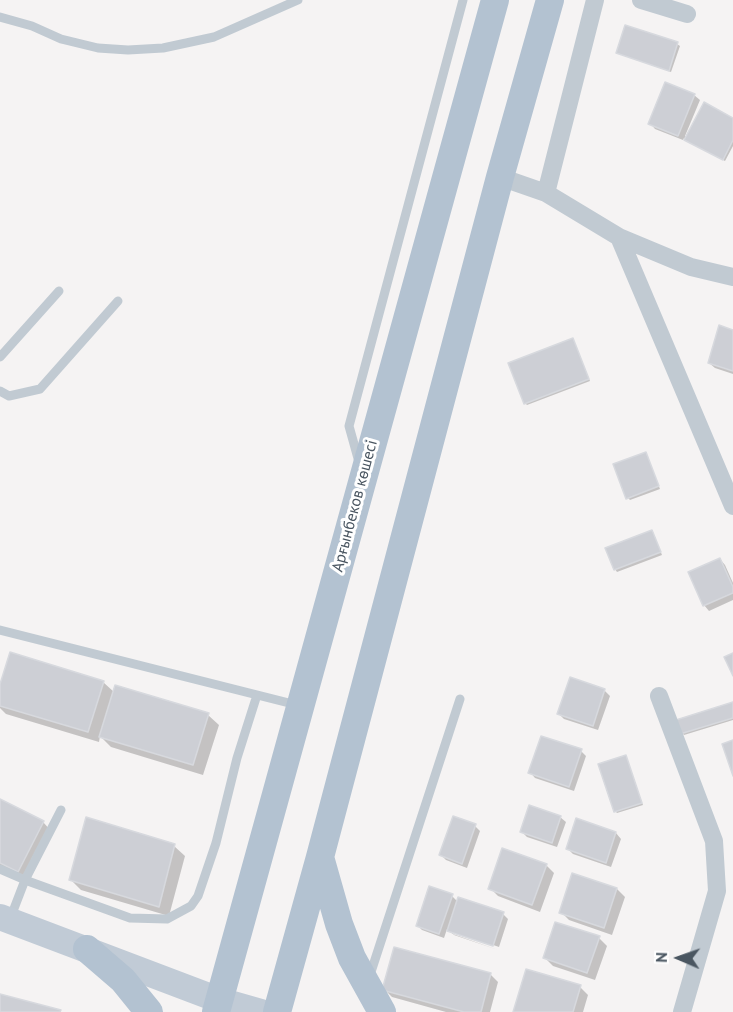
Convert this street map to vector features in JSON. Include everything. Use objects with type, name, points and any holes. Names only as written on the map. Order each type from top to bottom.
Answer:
[{"type":"main road","name":"Арғынбеков көшесі","points":[[217,1006],[495,0]]},
{"type":"main road","points":[[277,1012],[500,177],[550,0]]},
{"type":"main road","points":[[320,857],[339,924],[352,958],[382,1012]]},
{"type":"main road","points":[[87,949],[123,980],[149,1012]]},
{"type":"street","points":[[546,193],[595,0]]},
{"type":"street","points":[[641,0],[687,14]]},
{"type":"street","points":[[500,177],[546,193],[619,237],[691,267],[733,278]]},
{"type":"street","points":[[619,237],[733,506]]},
{"type":"street","points":[[659,696],[714,841],[717,891],[682,1012]]},
{"type":"street","points":[[5,919],[87,949],[217,1006],[261,1012]]},
{"type":"lane","points":[[0,17],[32,26],[61,39],[89,46],[140,50],[163,48],[213,37],[298,0]]},
{"type":"lane","points":[[363,478],[350,426],[463,0]]},
{"type":"lane","points":[[0,357],[59,291]]},
{"type":"lane","points":[[0,391],[9,396],[40,388],[118,301]]},
{"type":"lane","points":[[0,630],[300,705]]},
{"type":"lane","points":[[0,869],[130,918],[167,919],[191,906],[198,896],[216,843],[237,758],[257,695]]},
{"type":"lane","points":[[367,986],[460,699]]},
{"type":"lane","points":[[5,919],[61,810]]},
{"type":"building","points":[[625,25],[678,42],[669,71],[616,53]]},
{"type":"building","points":[[665,82],[695,94],[678,136],[648,124]]},
{"type":"building","points":[[704,102],[733,118],[733,140],[723,160],[684,140]]},
{"type":"building","points":[[719,325],[733,330],[733,371],[708,363]]},
{"type":"building","points":[[573,338],[589,379],[524,404],[508,363]]},
{"type":"building","points":[[646,452],[659,486],[626,499],[613,464]]},
{"type":"building","points":[[652,530],[661,552],[614,570],[605,548]]},
{"type":"building","points":[[720,558],[733,587],[733,593],[703,606],[688,572]]},
{"type":"building","points":[[10,652],[104,681],[88,732],[0,706],[0,684]]},
{"type":"building","points":[[733,653],[733,676],[724,657]]},
{"type":"building","points":[[570,677],[605,689],[593,726],[557,714]]},
{"type":"building","points":[[115,685],[209,713],[193,765],[99,737]]},
{"type":"building","points":[[733,702],[733,718],[680,734],[676,720]]},
{"type":"building","points":[[541,736],[582,749],[569,787],[528,773]]},
{"type":"building","points":[[733,740],[733,776],[722,744]]},
{"type":"building","points":[[626,755],[642,803],[614,812],[598,764]]},
{"type":"building","points":[[0,799],[44,821],[18,872],[0,863]]},
{"type":"building","points":[[529,805],[561,816],[552,843],[520,832]]},
{"type":"building","points":[[453,816],[476,824],[462,864],[439,855]]},
{"type":"building","points":[[86,817],[175,844],[159,907],[69,880]]},
{"type":"building","points":[[576,818],[616,832],[606,863],[566,849]]},
{"type":"building","points":[[502,848],[547,864],[532,905],[488,889]]},
{"type":"building","points":[[572,873],[617,888],[604,928],[559,913]]},
{"type":"building","points":[[429,886],[453,894],[439,934],[416,926]]},
{"type":"building","points":[[458,897],[504,912],[493,946],[447,931]]},
{"type":"building","points":[[555,922],[600,936],[587,973],[543,958]]},
{"type":"building","points":[[394,947],[491,973],[481,1012],[464,1012],[382,990]]},
{"type":"building","points":[[526,969],[581,985],[573,1012],[513,1012]]},
{"type":"building","points":[[0,994],[61,1010],[60,1012],[0,1012]]}]
